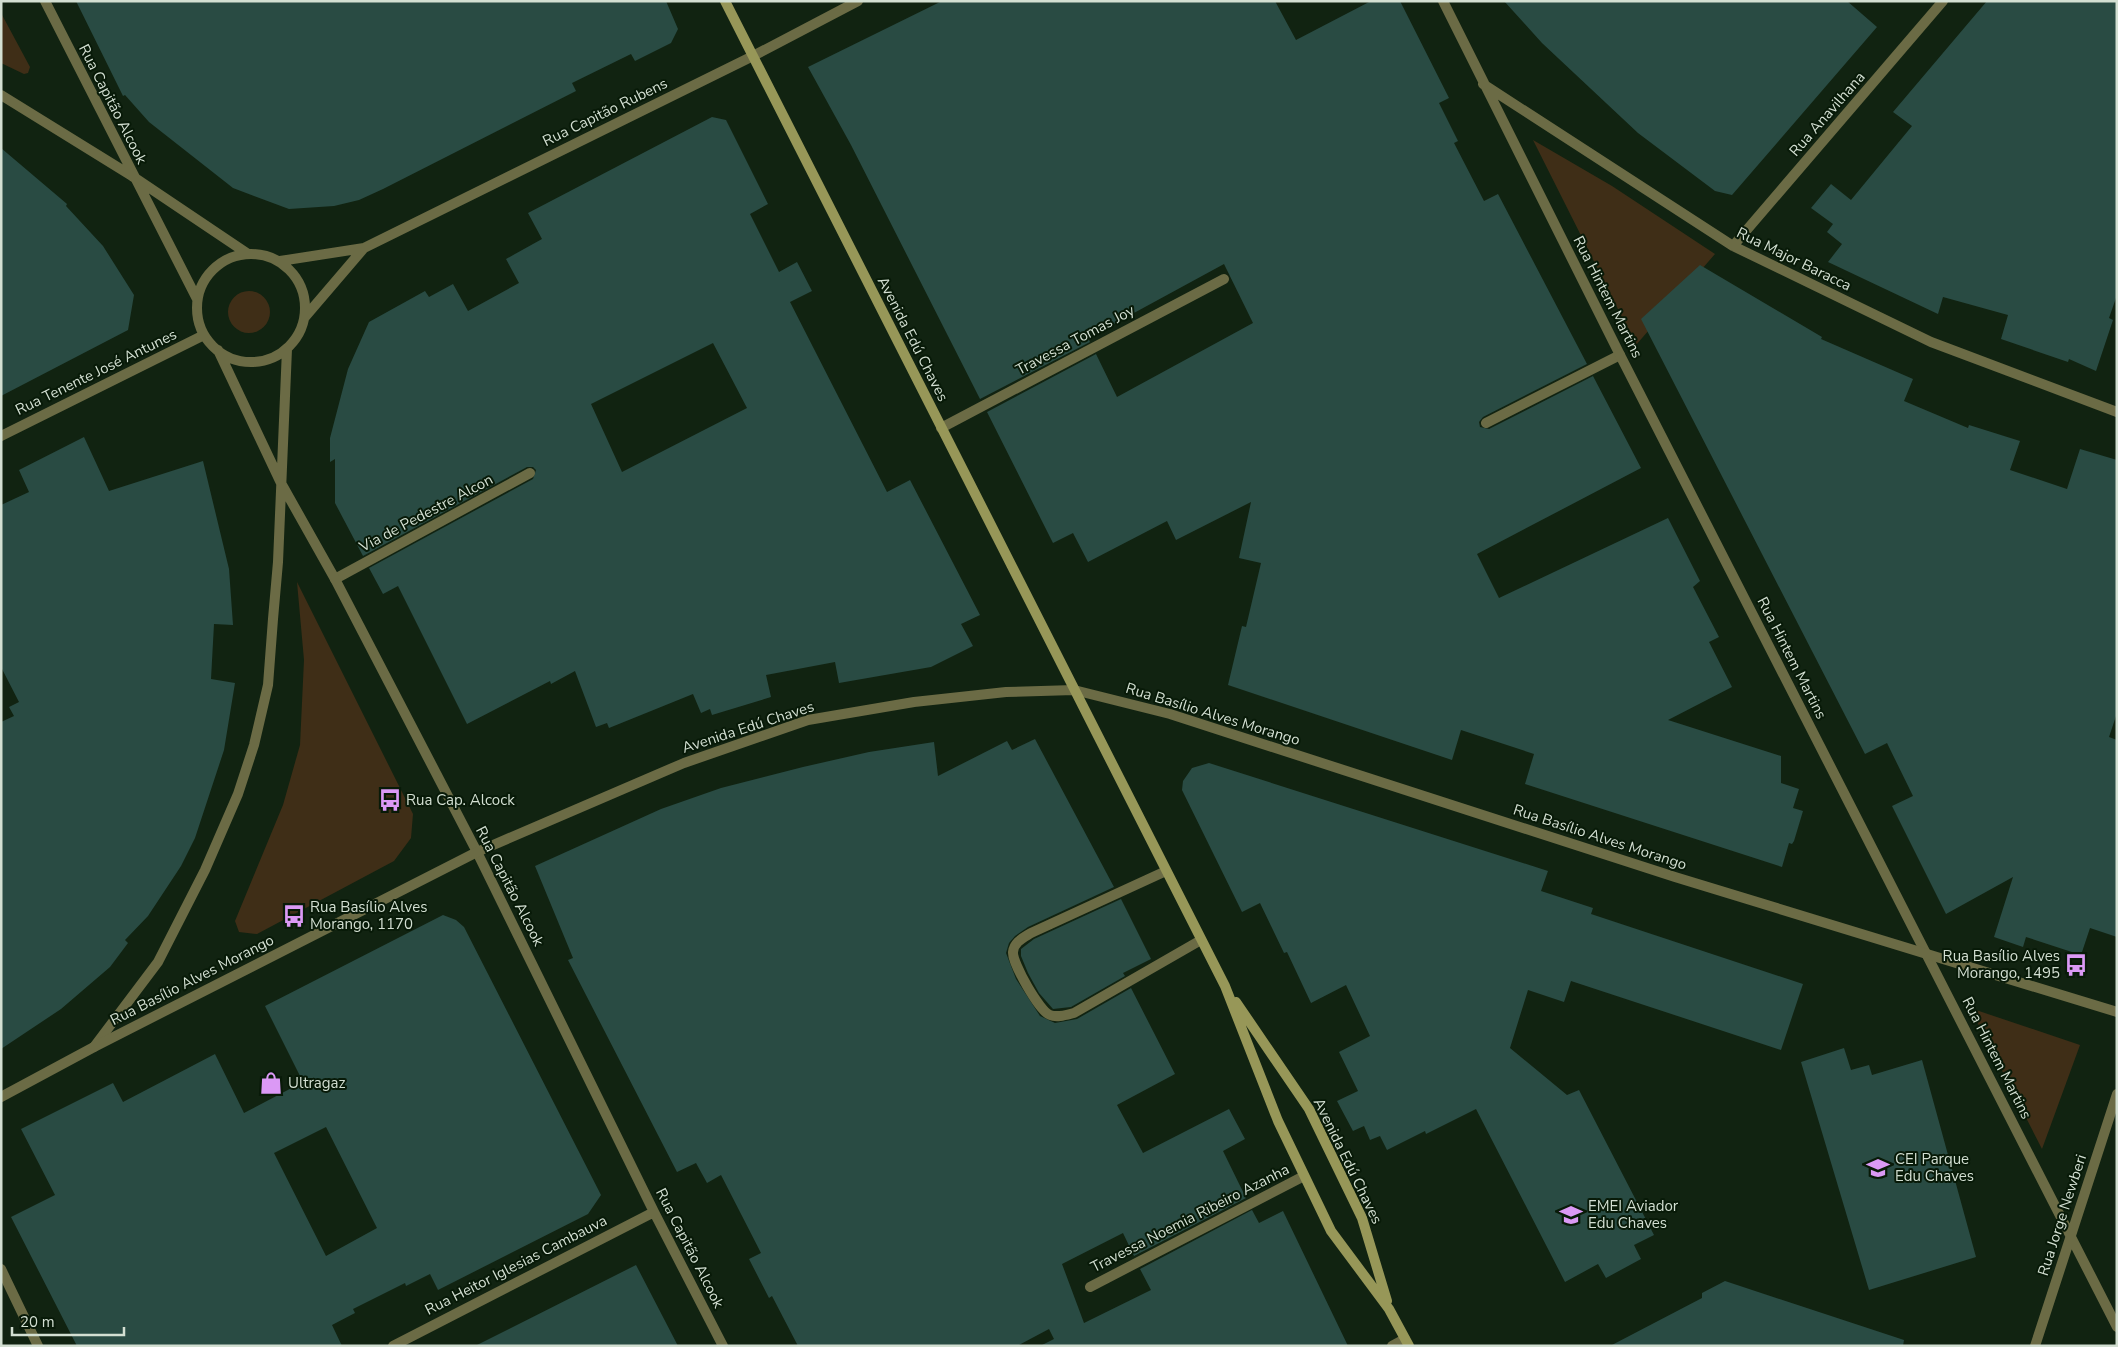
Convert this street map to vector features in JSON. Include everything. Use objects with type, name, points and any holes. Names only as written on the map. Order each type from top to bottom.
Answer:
[{"type":"main road","name":"Avenida Edú Chaves","points":[[725,1],[1225,986],[1278,1121],[1331,1231],[1390,1309],[1407,1342]]},
{"type":"main road","name":"Avenida Edú Chaves","points":[[1225,986],[1309,1109],[1362,1218],[1390,1309]]},
{"type":"street","name":"Rua Capitão Alcook","points":[[45,1],[132,176],[248,254]]},
{"type":"street","name":"Rua Capitão Rubens","points":[[280,261],[364,248],[753,56],[858,1]]},
{"type":"street","name":"Rua Hintem Martins","points":[[1443,1],[1620,355],[2117,1327]]},
{"type":"street","name":"Rua Anavilhana","points":[[1733,246],[1943,1]]},
{"type":"street","name":"Rua Major Baracca","points":[[1483,84],[1733,246],[1931,342],[2117,412]]},
{"type":"street","points":[[1,95],[132,176],[197,299]]},
{"type":"street","name":"Rua Capitão Rubens","points":[[305,317],[364,248]]},
{"type":"street","points":[[248,254],[265,255],[280,261],[292,272],[301,286],[306,301],[305,317],[299,334],[286,349],[268,360],[256,362],[230,358],[218,350],[204,335],[198,319],[197,299],[203,282],[215,267],[231,258],[248,254]]},
{"type":"street","name":"Travessa Tomas Joy","points":[[941,428],[1224,279]]},
{"type":"street","name":"Rua Tenente José Antunes","points":[[1,436],[204,335]]},
{"type":"street","points":[[94,1047],[158,962],[206,870],[246,770],[268,685],[278,562],[286,349]]},
{"type":"street","name":"Rua Capitão Alcook","points":[[218,350],[281,483],[336,579],[477,852],[654,1212],[723,1346]]},
{"type":"street","points":[[1486,423],[1620,355]]},
{"type":"street","name":"Via de Pedestre Alcon","points":[[336,579],[530,473]]},
{"type":"street","name":"Rua Basílio Alves Morango","points":[[1074,690],[1170,714],[1675,877],[2117,1012]]},
{"type":"street","name":"Avenida Edú Chaves","points":[[477,852],[684,763],[808,720],[914,702],[1006,692],[1074,690]]},
{"type":"street","name":"Rua Basílio Alves Morango","points":[[1,1097],[94,1047],[477,852]]},
{"type":"street","points":[[1166,871],[1025,936],[1015,946],[1014,960],[1040,1008],[1049,1015],[1062,1016],[1074,1014],[1201,940]]},
{"type":"street","name":"Rua Jorge Newberi","points":[[2035,1346],[2117,1094]]},
{"type":"street","name":"Travessa Noemia Ribeiro Azanha","points":[[1090,1287],[1304,1176]]},
{"type":"street","name":"Rua Heitor Iglesias Cambauva","points":[[393,1346],[654,1212]]},
{"type":"street","points":[[1,1269],[38,1346]]},
{"type":"street","points":[[1392,1346],[1407,1342]]},
{"type":"shaded area","points":[[1,13],[30,67],[28,73],[24,74],[1,63]]},
{"type":"shaded area","points":[[1533,140],[1612,186],[1715,254],[1636,345]]},
{"type":"shaded area","points":[[245,291],[253,291],[264,297],[270,312],[264,327],[253,333],[245,333],[234,327],[228,316],[228,308],[234,297]]},
{"type":"shaded area","points":[[297,582],[413,814],[411,838],[394,861],[257,934],[239,932],[235,921],[283,805],[300,745],[304,660]]},
{"type":"shaded area","points":[[1970,1008],[2080,1045],[2042,1149]]},
{"type":"building","points":[[76,1],[666,1],[678,29],[671,43],[635,61],[631,54],[572,83],[576,91],[383,189],[359,200],[334,206],[289,209],[233,188],[149,122],[125,95],[123,96]]},
{"type":"building","points":[[942,1],[1275,1],[1296,40],[1371,1],[1400,1],[1449,98],[1439,103],[1458,141],[1454,143],[1484,201],[1498,194],[1587,364],[1483,417],[1479,422],[1480,427],[1489,429],[1593,376],[1641,468],[1477,554],[1499,598],[1668,518],[1700,581],[1693,587],[1719,637],[1709,642],[1732,687],[1668,720],[1781,756],[1781,783],[1799,789],[1793,808],[1803,811],[1794,841],[1792,844],[1789,843],[1782,867],[1525,784],[1534,754],[1461,730],[1452,760],[1228,685],[1242,626],[1246,627],[1261,563],[1239,558],[1251,502],[1176,540],[1167,521],[1088,562],[1073,533],[1053,543],[987,412],[1096,354],[1117,397],[1253,323],[1224,264],[1088,338],[1090,342],[980,399],[851,145],[808,67]]},
{"type":"building","points":[[1504,1],[1847,1],[1877,27],[1732,195],[1715,191],[1638,133],[1542,43]]},
{"type":"building","points":[[1987,1],[2117,1],[2117,295],[2109,318],[2113,320],[2096,371],[2069,359],[2068,362],[2001,339],[2008,315],[1943,297],[1938,314],[1828,262],[1842,244],[1827,232],[1833,224],[1811,208],[1831,184],[1851,200],[1912,126],[1893,112]]},
{"type":"building","points":[[712,117],[726,120],[768,204],[750,214],[779,272],[797,262],[812,291],[790,302],[887,492],[910,480],[980,615],[961,624],[973,646],[931,667],[839,683],[835,662],[766,675],[771,697],[712,715],[710,709],[701,713],[693,694],[609,728],[607,723],[596,727],[575,671],[551,684],[550,681],[467,724],[398,586],[383,594],[369,568],[533,479],[536,470],[533,467],[527,467],[363,556],[335,503],[335,459],[330,462],[330,438],[348,369],[369,322],[425,291],[429,297],[453,284],[468,311],[519,283],[506,259],[542,239],[528,213]],"holes":[[[713,343],[747,408],[622,472],[591,404]]]},
{"type":"building","points":[[1,148],[67,204],[66,206],[103,246],[134,295],[128,330],[1,396]]},
{"type":"building","points":[[1700,265],[1822,337],[1821,339],[1913,379],[1904,401],[1968,428],[1969,425],[2020,441],[2010,470],[2067,489],[2080,449],[2117,460],[2117,713],[2109,737],[2117,740],[2117,937],[2090,928],[2081,955],[2026,937],[2023,947],[1994,937],[2013,877],[1946,914],[1892,806],[1913,796],[1887,743],[1865,754],[1641,319]]},
{"type":"building","points":[[84,437],[109,491],[203,461],[229,569],[233,625],[214,624],[211,679],[235,683],[224,750],[195,838],[181,866],[148,916],[125,940],[128,943],[110,967],[61,1009],[1,1049],[1,722],[14,716],[9,707],[19,702],[1,667],[1,505],[29,492],[19,470]]},
{"type":"building","points":[[1035,739],[1114,887],[1028,927],[1015,936],[1009,943],[1006,953],[1016,979],[1040,1016],[1055,1023],[1077,1019],[1131,988],[1175,1074],[1117,1105],[1143,1153],[1229,1109],[1245,1139],[1223,1151],[1246,1198],[1134,1256],[1123,1233],[1062,1264],[1084,1323],[1151,1290],[1140,1269],[1252,1210],[1259,1223],[1283,1211],[1348,1346],[1040,1346],[1054,1339],[1049,1329],[1017,1346],[798,1346],[772,1296],[769,1298],[749,1259],[761,1253],[721,1175],[707,1183],[696,1163],[677,1172],[568,960],[573,958],[535,866],[661,809],[721,788],[803,767],[869,752],[934,742],[938,776],[1007,741],[1012,750]]},
{"type":"building","points":[[1209,763],[1548,871],[1541,891],[1593,908],[1591,914],[1803,984],[1781,1050],[1571,981],[1564,1002],[1528,990],[1510,1048],[1567,1095],[1579,1090],[1654,1235],[1634,1245],[1641,1259],[1606,1278],[1598,1264],[1565,1282],[1476,1109],[1426,1134],[1425,1131],[1387,1150],[1380,1136],[1370,1140],[1364,1126],[1353,1131],[1337,1101],[1358,1091],[1339,1052],[1370,1036],[1346,985],[1311,1003],[1287,952],[1284,953],[1260,903],[1242,912],[1182,790],[1183,781],[1192,768]]},
{"type":"building","points":[[1121,899],[1151,959],[1123,973],[1125,976],[1071,1007],[1053,1009],[1039,993],[1028,973],[1021,956],[1021,949],[1034,939]]},
{"type":"building","points":[[443,915],[456,920],[464,927],[601,1195],[588,1214],[438,1290],[430,1274],[406,1286],[405,1283],[353,1309],[355,1313],[332,1325],[342,1346],[77,1346],[11,1217],[55,1195],[21,1129],[113,1083],[123,1102],[215,1054],[244,1113],[303,1082],[265,1006]],"holes":[[[326,1127],[377,1228],[326,1256],[274,1153]]]},
{"type":"building","points":[[1844,1048],[1851,1070],[1869,1065],[1872,1075],[1922,1060],[1976,1257],[1869,1290],[1801,1062]]},
{"type":"building","points":[[636,1265],[678,1346],[475,1346]]},
{"type":"building","points":[[1725,1281],[1904,1340],[1903,1346],[1610,1346],[1702,1298],[1702,1293]]},
{"type":"place","name":"Rua Cap. Alcock","points":[[390,800]]},
{"type":"place","name":"Rua Basílio Alves Morango, 1170","points":[[294,916]]},
{"type":"place","name":"Rua Basílio Alves Morango, 1495","points":[[2076,965]]},
{"type":"place","name":"Ultragaz","points":[[271,1083]]},
{"type":"place","name":"CEI Parque Edu Chaves","points":[[1878,1168]]},
{"type":"place","name":"EMEI Aviador Edu Chaves","points":[[1571,1215]]}]
